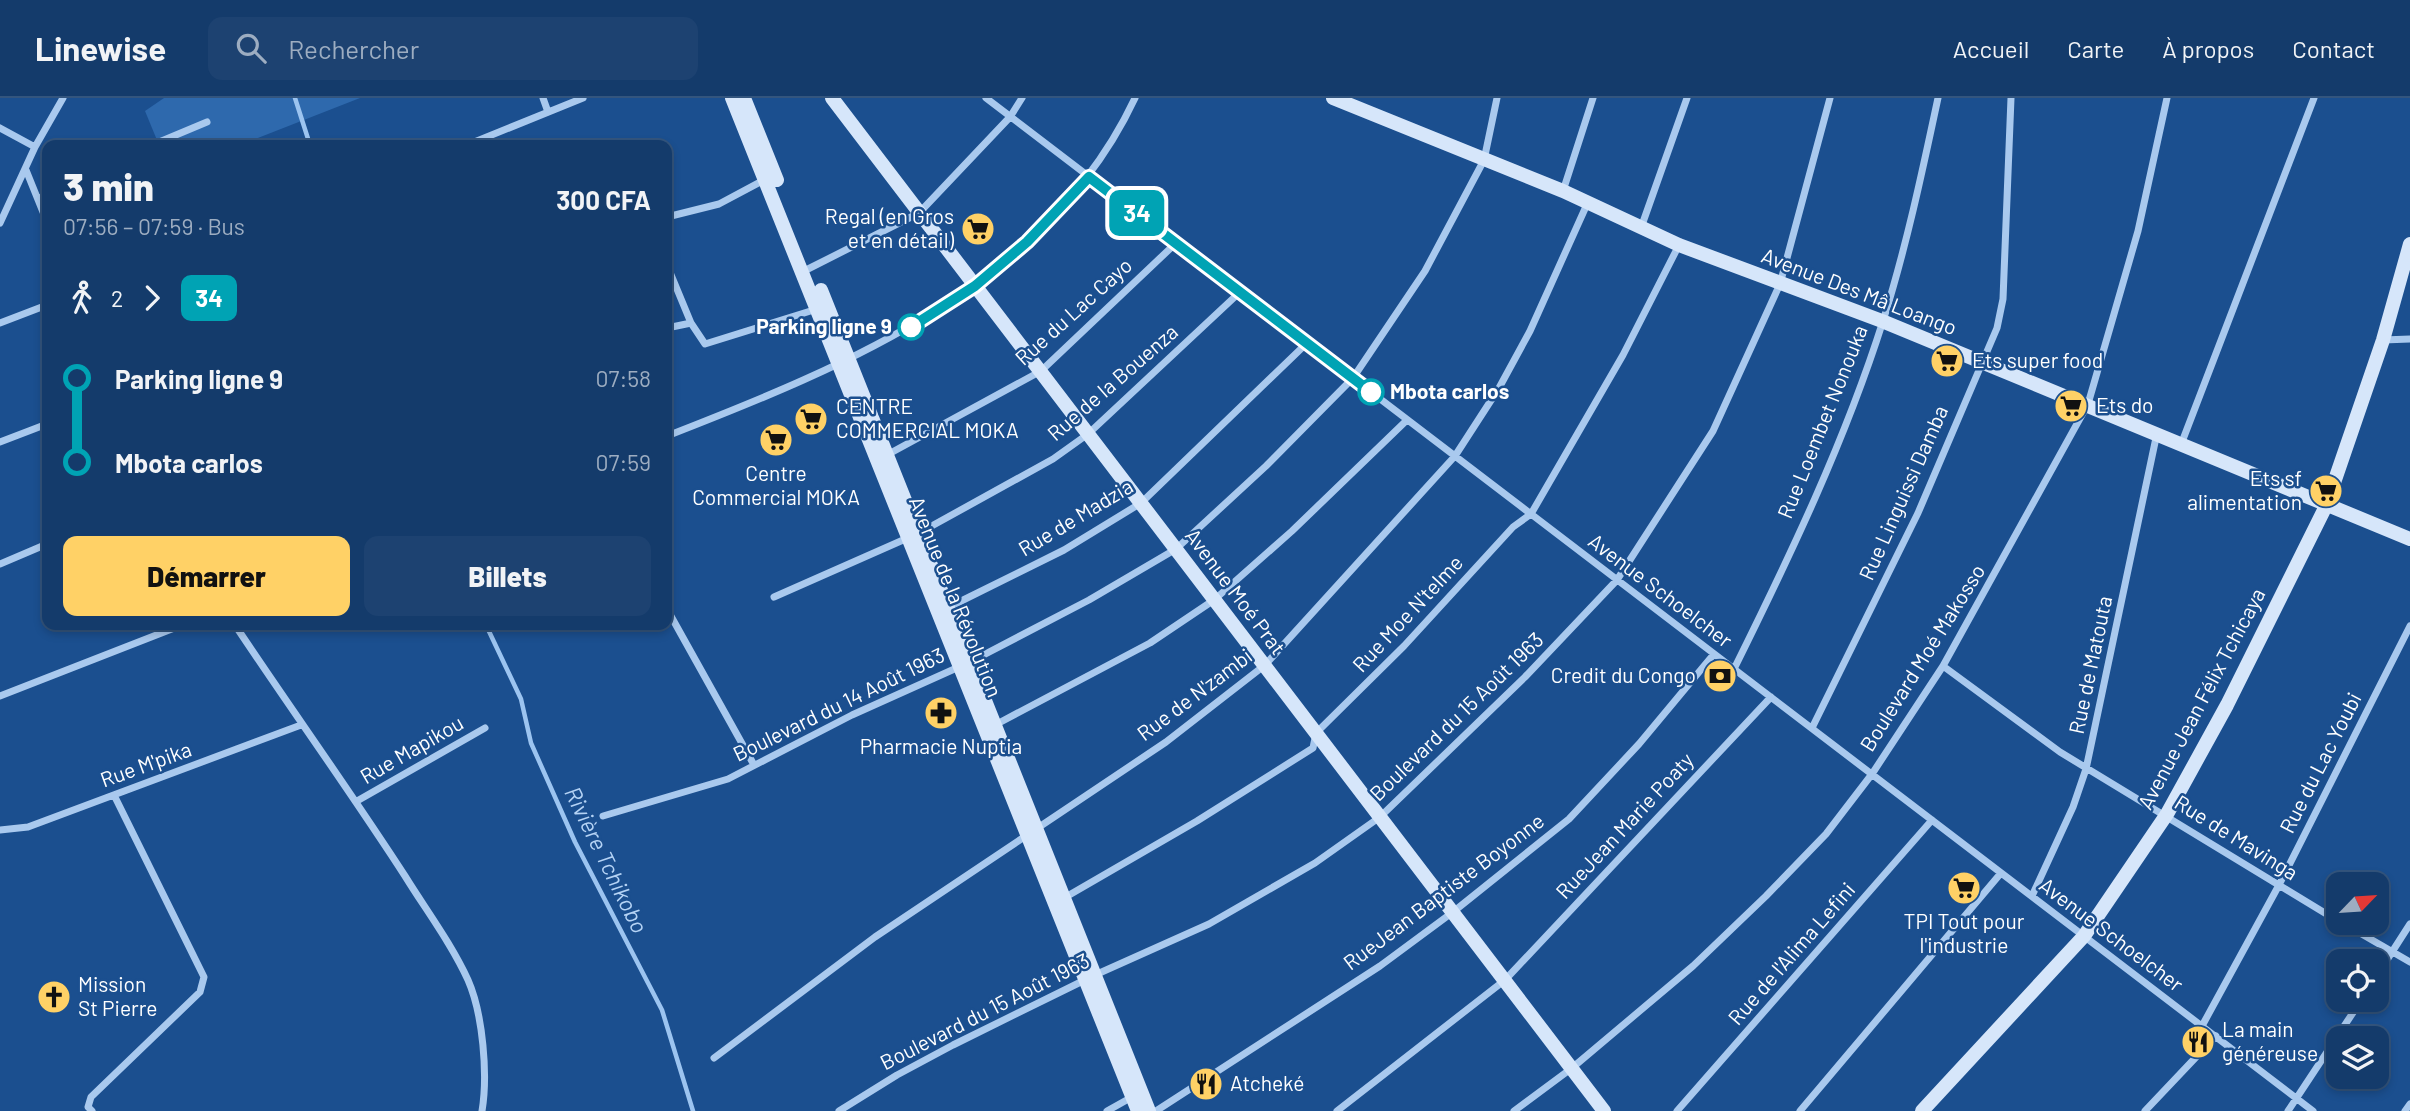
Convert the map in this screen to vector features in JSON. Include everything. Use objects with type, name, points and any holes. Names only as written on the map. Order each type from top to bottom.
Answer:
[{"type":"street","points":[[0,223],[35,147],[64,98]]},
{"type":"street","points":[[543,98],[548,112]]},
{"type":"street","points":[[479,140],[583,98]]},
{"type":"street","name":"Avenue de la Révolution","points":[[732,98],[808,269],[818,308],[845,363]]},
{"type":"street","name":"Avenue de la Révolution","points":[[744,98],[808,269],[943,610],[1090,977],[1149,1111]]},
{"type":"street","name":"Avenue Moé Prat","points":[[832,98],[1604,1111]]},
{"type":"street","name":"Avenue Schoelcher","points":[[986,98],[2313,1111]]},
{"type":"street","points":[[808,269],[919,212],[1010,117],[1022,98]]},
{"type":"street","points":[[672,434],[845,363],[975,286],[1027,242],[1089,177],[1135,98]]},
{"type":"street","name":"Avenue Des Mâ Loango","points":[[1333,98],[1563,191],[1642,225],[1679,246],[1882,321],[2182,442],[2326,506],[2410,538]]},
{"type":"street","name":"Boulevard du 14 Août 1963","points":[[603,816],[728,779],[852,715],[965,663],[1089,600],[1176,548],[1266,466],[1353,378],[1425,271],[1484,159],[1497,98]]},
{"type":"street","points":[[1563,191],[1593,98]]},
{"type":"street","points":[[1642,225],[1687,98]]},
{"type":"street","name":"Boulevard du 15 Août 1963","points":[[839,1111],[897,1075],[1090,977],[1209,924],[1315,863],[1380,817],[1525,677],[1617,580],[1713,431],[1780,284],[1830,98]]},
{"type":"street","name":"Rue Loembet Nonouka","points":[[1734,669],[1822,484],[1882,321],[1923,173],[1938,98]]},
{"type":"street","name":"Rue Linguissi Damba","points":[[1812,728],[1918,513],[1997,328],[2003,299],[2011,98]]},
{"type":"street","name":"Boulevard Moé Makosso","points":[[1514,1111],[1572,1068],[1693,966],[1826,834],[1872,774],[1943,666],[2088,404],[2138,232],[2167,98]]},
{"type":"street","points":[[2182,442],[2314,98]]},
{"type":"street","points":[[164,140],[207,122]]},
{"type":"street","points":[[0,128],[35,147]]},
{"type":"street","points":[[26,170],[42,209]]},
{"type":"street","points":[[672,217],[719,204],[766,179]]},
{"type":"street","points":[[38,199],[42,197]]},
{"type":"street","name":"Rue de N'zambi","points":[[714,1058],[875,937],[1166,742],[1265,665],[1455,456],[1499,388],[1530,331],[1588,202]]},
{"type":"street","name":"Rue du Lac Cayo","points":[[883,457],[1041,372],[1176,243]]},
{"type":"street","name":"Avenue Jean Félix Tchicaya","points":[[1922,1111],[2084,936],[2167,814],[2227,705],[2326,506],[2383,341],[2410,244]]},
{"type":"street","name":"Rue Moe N'telme","points":[[1059,900],[1197,821],[1312,748],[1316,733],[1404,646],[1513,527],[1531,514],[1623,355],[1679,246]]},
{"type":"street","points":[[672,277],[691,323],[705,344],[818,308]]},
{"type":"street","name":"Rue de la Bouenza","points":[[774,597],[914,536],[1053,459],[1088,434],[1240,292]]},
{"type":"street","points":[[0,323],[42,306]]},
{"type":"street","points":[[672,327],[691,323]]},
{"type":"street","points":[[2383,341],[2410,340]]},
{"type":"street","name":"Rue de Madzia","points":[[943,610],[1064,550],[1141,503],[1307,343]]},
{"type":"street","points":[[990,727],[1150,643],[1214,600],[1302,522],[1407,420]]},
{"type":"street","points":[[0,442],[42,426]]},
{"type":"street","name":"Rue de Matouta","points":[[2032,896],[2073,807],[2086,769],[2157,433]]},
{"type":"street","points":[[0,564],[42,546]]},
{"type":"street","points":[[672,618],[754,765]]},
{"type":"street","name":"Rue du Lac Youbi","points":[[2202,1026],[2279,885],[2410,626]]},
{"type":"street","points":[[0,696],[169,630]]},
{"type":"street","points":[[238,630],[301,725],[357,801],[446,940],[469,982],[478,1015],[482,1052],[485,1090],[482,1111]]},
{"type":"street","name":"RueJean Baptiste Boyonne","points":[[1156,1111],[1380,966],[1453,912],[1569,819],[1639,744],[1714,654]]},
{"type":"street","name":"Rue de Mavinga","points":[[1943,666],[2023,727],[2086,769],[2167,814],[2326,913]]},
{"type":"street","name":"RueJean Marie Poaty","points":[[1337,1111],[1504,980],[1771,697]]},
{"type":"street","name":"Rue M'pika","points":[[0,830],[28,827],[301,725]]},
{"type":"street","name":"Rue Mapikou","points":[[357,801],[485,728]]},
{"type":"street","points":[[92,1111],[88,1107],[91,1097],[200,992],[204,977],[114,795]]},
{"type":"street","name":"Rue de l'Alima Lefini","points":[[1677,1111],[1932,820]]},
{"type":"street","points":[[1800,1111],[2001,873]]},
{"type":"street","points":[[2389,957],[2410,924]]},
{"type":"street","name":"Rue de Mavinga","points":[[2364,935],[2410,962]]},
{"type":"street","name":"Avenue de la Révolution","points":[[1090,977],[1135,1104]]},
{"type":"street","points":[[2288,1111],[2353,1012]]},
{"type":"street","points":[[2145,1111],[2216,1036]]},
{"type":"street","points":[[1107,1111],[1135,1104]]},
{"type":"street","points":[[2405,1111],[2410,1104]]},
{"type":"shaded area","points":[[164,98],[360,98],[253,140],[157,140],[145,111]]},
{"type":"waterway","name":"Rivière Tchikobo","points":[[295,98],[308,140]]},
{"type":"waterway","name":"Rivière Tchikobo","points":[[488,630],[521,699],[531,743],[575,842],[662,1010],[693,1111]]},
{"type":"bus line","name":"34","points":[[911,327],[975,286],[1027,242],[1089,177],[1371,392]]},
{"type":"place","name":"Regal (en Gros et en détail)","points":[[978,229]]},
{"type":"place","name":"Parking ligne 9","points":[[911,327]]},
{"type":"place","name":"Ets super food","points":[[1947,361]]},
{"type":"place","name":"Mbota carlos","points":[[1371,392]]},
{"type":"place","name":"Ets do","points":[[2071,406]]},
{"type":"place","name":"CENTRE COMMERCIAL MOKA","points":[[811,419]]},
{"type":"place","name":"Centre Commercial MOKA","points":[[776,440]]},
{"type":"place","name":"Ets sf alimentation","points":[[2326,491]]},
{"type":"place","name":"Credit du Congo","points":[[1720,676]]},
{"type":"place","name":"Pharmacie Nuptia","points":[[941,713]]},
{"type":"place","name":"TPI Tout pour l'industrie","points":[[1964,888]]},
{"type":"place","name":"Mission St Pierre","points":[[54,997]]},
{"type":"place","name":"La main généreuse","points":[[2198,1042]]},
{"type":"place","name":"Atcheké","points":[[1206,1084]]}]
